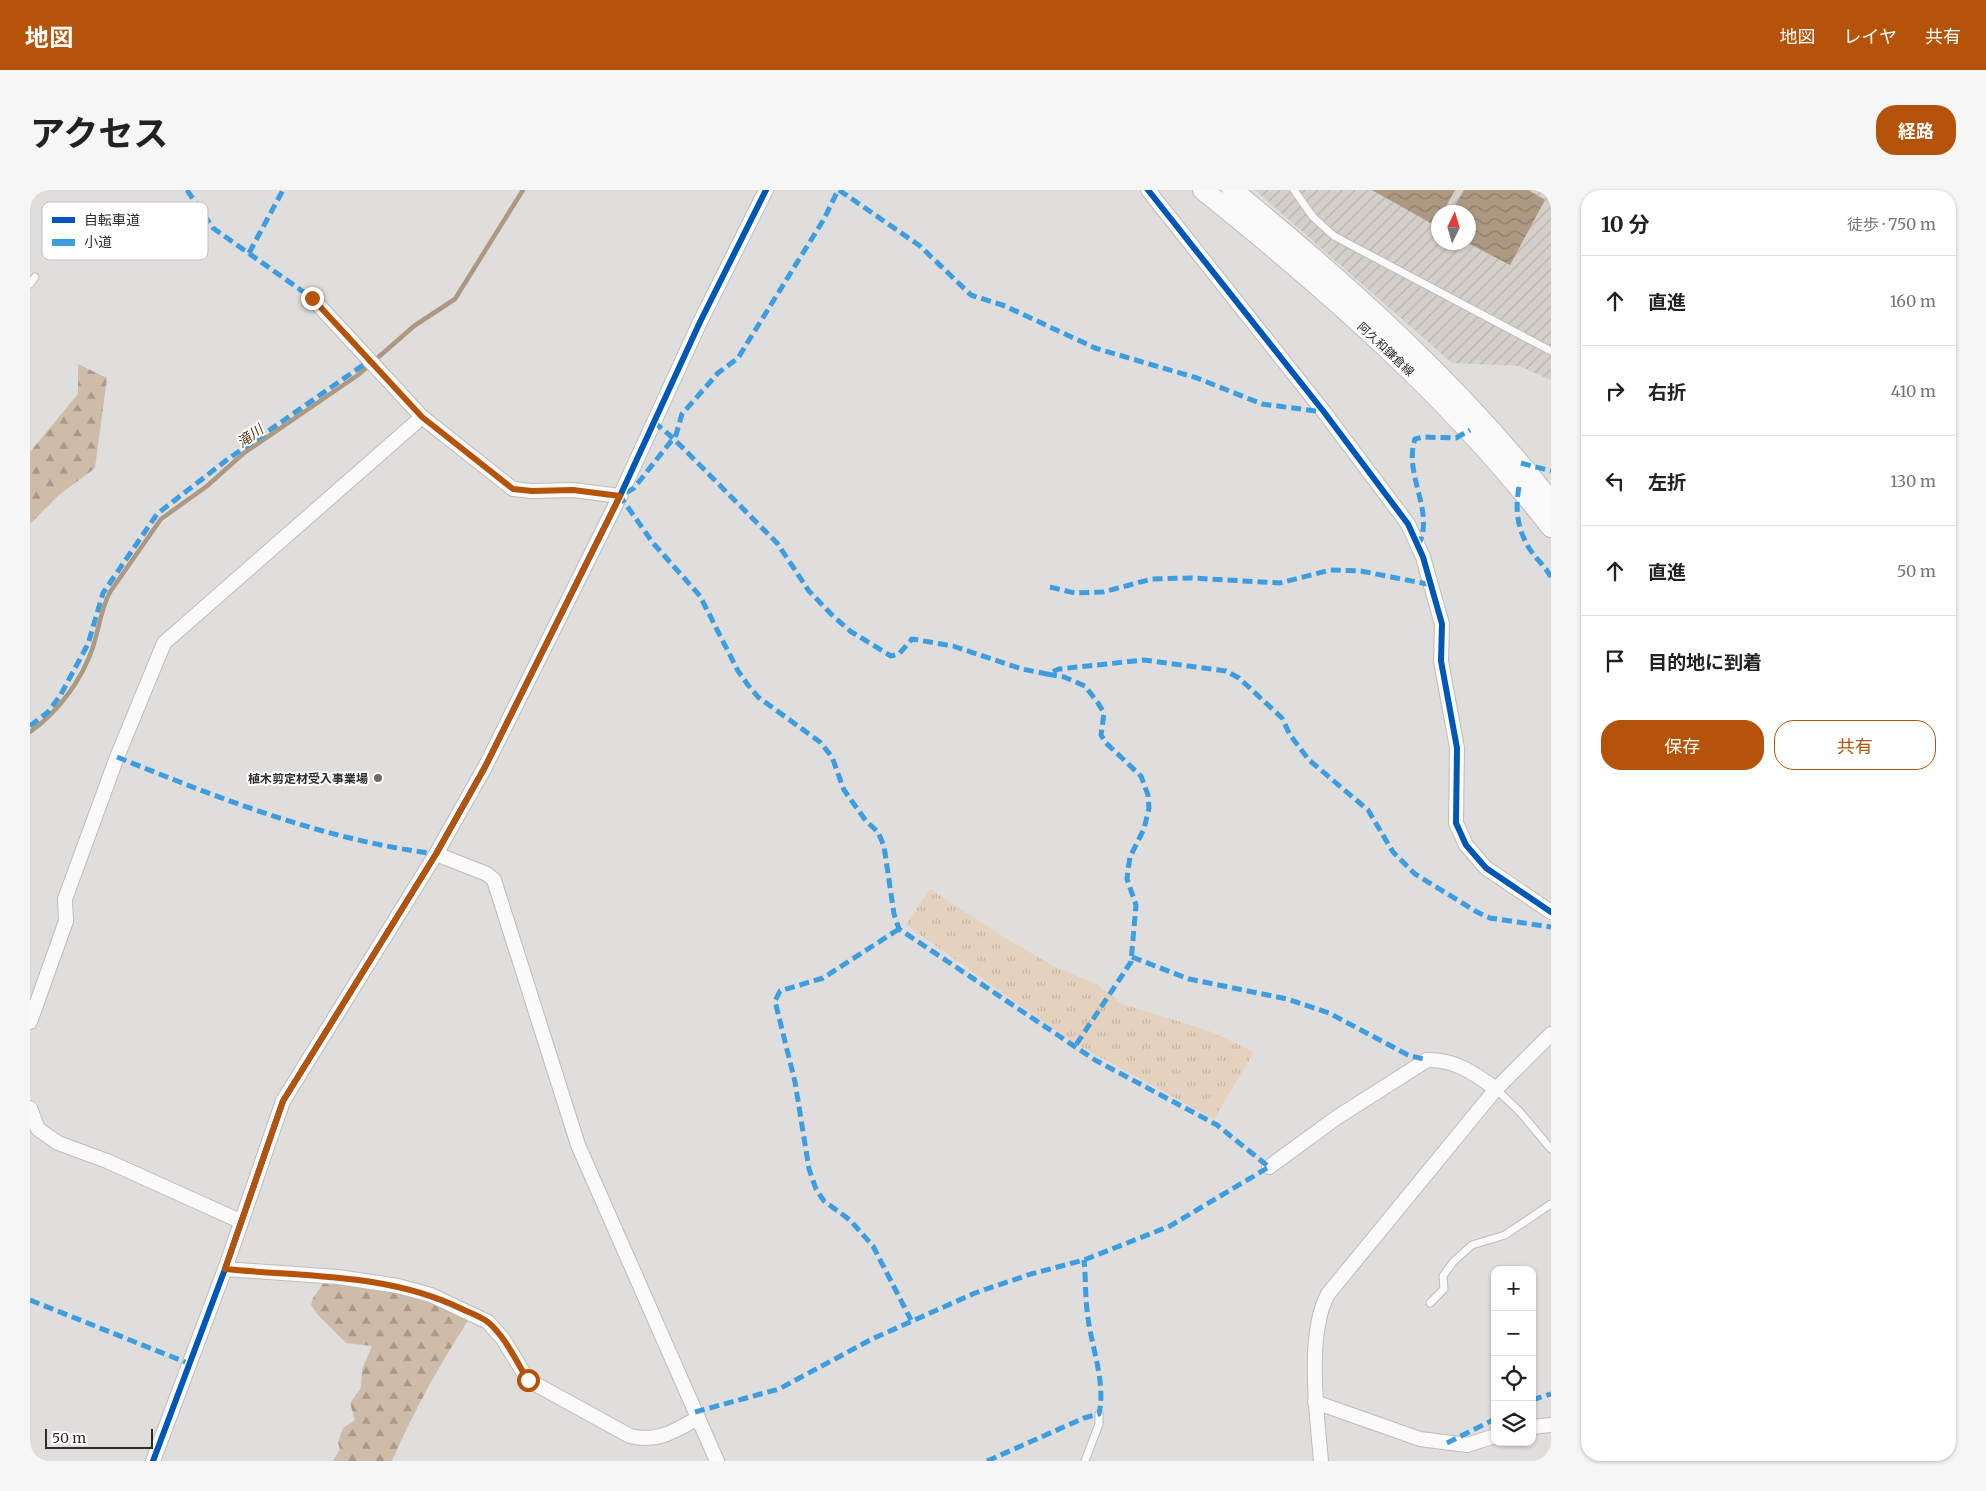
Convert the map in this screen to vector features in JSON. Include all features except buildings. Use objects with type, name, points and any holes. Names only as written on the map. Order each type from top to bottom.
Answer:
[{"type":"main road","name":"阿久和鎌倉線","points":[[1203,190],[1287,257],[1456,416],[1507,473],[1551,527]]},
{"type":"main road","name":"阿久和鎌倉線","points":[[1232,190],[1298,244],[1394,332],[1484,422],[1521,463],[1551,502]]},
{"type":"street","points":[[153,1461],[225,1269],[283,1101],[436,854],[485,767],[620,496],[700,322],[766,190]]},
{"type":"street","points":[[1148,190],[1324,412],[1408,524],[1423,557],[1442,624],[1442,661],[1457,748],[1456,824],[1466,845],[1486,868],[1551,912]]},
{"type":"street","points":[[312,298],[422,417],[513,489],[532,491],[573,490],[620,496]]},
{"type":"street","points":[[30,1022],[66,921],[65,899],[118,757],[164,643],[422,417]]},
{"type":"street","points":[[436,854],[487,874],[494,880],[578,1145],[717,1461]]},
{"type":"street","points":[[1320,1461],[1315,1402],[1316,1334],[1320,1308],[1328,1294],[1496,1089],[1551,1034]]},
{"type":"street","points":[[1269,1167],[1336,1118],[1427,1060],[1438,1059],[1455,1063],[1496,1089]]},
{"type":"street","points":[[30,1108],[38,1129],[58,1143],[107,1161],[240,1222]]},
{"type":"street","points":[[225,1269],[338,1277],[398,1286],[431,1295],[488,1322],[503,1339],[528,1380],[630,1436],[643,1439],[656,1438],[698,1418]]},
{"type":"street","points":[[1315,1402],[1420,1439],[1467,1445],[1491,1438]]},
{"type":"street","points":[[1536,1427],[1551,1425]]},
{"type":"lane","points":[[1294,190],[1312,217],[1334,236],[1551,351]]},
{"type":"lane","points":[[30,284],[35,277]]},
{"type":"lane","points":[[1496,1089],[1520,1112],[1551,1149]]},
{"type":"lane","points":[[1430,1303],[1444,1289],[1443,1276],[1461,1254],[1472,1246],[1519,1227],[1551,1204]]},
{"type":"lane","points":[[1085,1461],[1099,1424],[1099,1414]]},
{"type":"shaded area","points":[[1255,190],[1551,190],[1551,380],[1519,366],[1452,363]]},
{"type":"green space","points":[[78,364],[107,378],[95,468],[59,495],[30,524],[30,452],[78,394]]},
{"type":"green space","points":[[930,889],[1007,939],[1055,967],[1096,984],[1120,1003],[1212,1032],[1254,1052],[1214,1119],[1071,1041],[906,925]]},
{"type":"green space","points":[[325,1281],[416,1298],[469,1319],[428,1388],[392,1461],[333,1461],[340,1449],[338,1442],[343,1428],[355,1420],[350,1403],[361,1388],[362,1369],[372,1346],[346,1343],[318,1315],[311,1305],[313,1298]]},
{"type":"water","points":[[1372,190],[1455,190],[1447,205],[1431,205],[1431,223]]},
{"type":"water","points":[[1464,190],[1528,190],[1545,200],[1510,265],[1476,247],[1476,205],[1455,205]]},
{"type":"waterway","name":"滝川","points":[[30,732],[50,715],[76,683],[93,647],[102,612],[110,592],[161,519],[207,486],[244,453],[358,375],[414,326],[455,299],[523,190]]},
{"type":"marked path","points":[[187,190],[195,202]]},
{"type":"marked path","points":[[249,253],[283,190]]},
{"type":"marked path","points":[[695,1412],[779,1389],[872,1339],[975,1293],[1031,1274],[1084,1260],[1170,1226],[1269,1167],[1217,1125],[1095,1060],[899,929],[894,914],[884,846],[878,832],[866,821],[844,790],[832,757],[820,742],[758,697],[748,685],[738,671],[700,596],[653,543],[620,496],[634,488],[676,435],[682,414],[718,373],[738,358],[824,219],[838,190]]},
{"type":"marked path","points":[[839,190],[920,246],[971,295],[1005,306],[1095,348],[1197,378],[1262,404],[1324,412]]},
{"type":"marked path","points":[[208,221],[213,228],[312,298]]},
{"type":"marked path","points":[[30,726],[48,712],[60,696],[88,644],[103,593],[157,514],[228,459],[369,361]]},
{"type":"marked path","points":[[654,422],[673,438],[777,543],[809,591],[832,615],[850,631],[891,656],[899,654],[912,639],[953,646],[1022,669],[1047,674],[1059,669],[1144,660],[1226,671],[1239,678],[1282,718],[1290,735],[1309,760],[1368,810],[1393,852],[1415,874],[1490,918],[1551,927]]},
{"type":"marked path","points":[[1418,546],[1423,533],[1423,520],[1413,466],[1412,453],[1415,439],[1423,437],[1456,438],[1470,430]]},
{"type":"marked path","points":[[1521,463],[1551,471]]},
{"type":"marked path","points":[[1519,487],[1517,511],[1522,533],[1529,548],[1551,577]]},
{"type":"marked path","points":[[1050,587],[1075,593],[1103,592],[1152,579],[1191,578],[1280,583],[1330,570],[1361,571],[1432,585]]},
{"type":"marked path","points":[[1047,674],[1064,677],[1085,686],[1098,703],[1104,713],[1101,735],[1106,743],[1141,776],[1148,795],[1149,808],[1144,829],[1130,857],[1128,870],[1127,879],[1136,905],[1131,962],[1074,1048]]},
{"type":"marked path","points":[[117,757],[273,816],[354,839],[394,848],[436,854]]},
{"type":"marked path","points":[[899,929],[823,978],[780,991],[775,1001],[795,1082],[809,1169],[816,1189],[824,1201],[850,1220],[873,1246],[911,1320]]},
{"type":"marked path","points":[[1132,957],[1189,979],[1287,999],[1329,1013],[1408,1055],[1427,1060]]},
{"type":"marked path","points":[[987,1461],[1084,1418],[1099,1414],[1101,1402],[1100,1378],[1087,1311],[1084,1260]]},
{"type":"marked path","points":[[30,1300],[190,1364]]},
{"type":"marked path","points":[[1536,1399],[1551,1394]]},
{"type":"marked path","points":[[1447,1443],[1491,1421]]},
{"type":"cycle path","points":[[153,1461],[225,1269],[283,1101],[436,854],[485,767],[620,496],[700,322],[766,190]]},
{"type":"cycle path","points":[[1148,190],[1324,412],[1408,524],[1423,557],[1442,624],[1441,661],[1457,748],[1456,823],[1466,845],[1486,868],[1551,912]]},
{"type":"place","name":"植木剪定材受入事業場","points":[[378,778]]},
{"type":"route","points":[[312,298],[422,417],[513,489],[532,491],[573,490],[620,496],[485,767],[436,854],[312,1051],[283,1101],[271,1131],[225,1269],[338,1277],[398,1286],[431,1295],[488,1322],[503,1339],[528,1380]]}]
